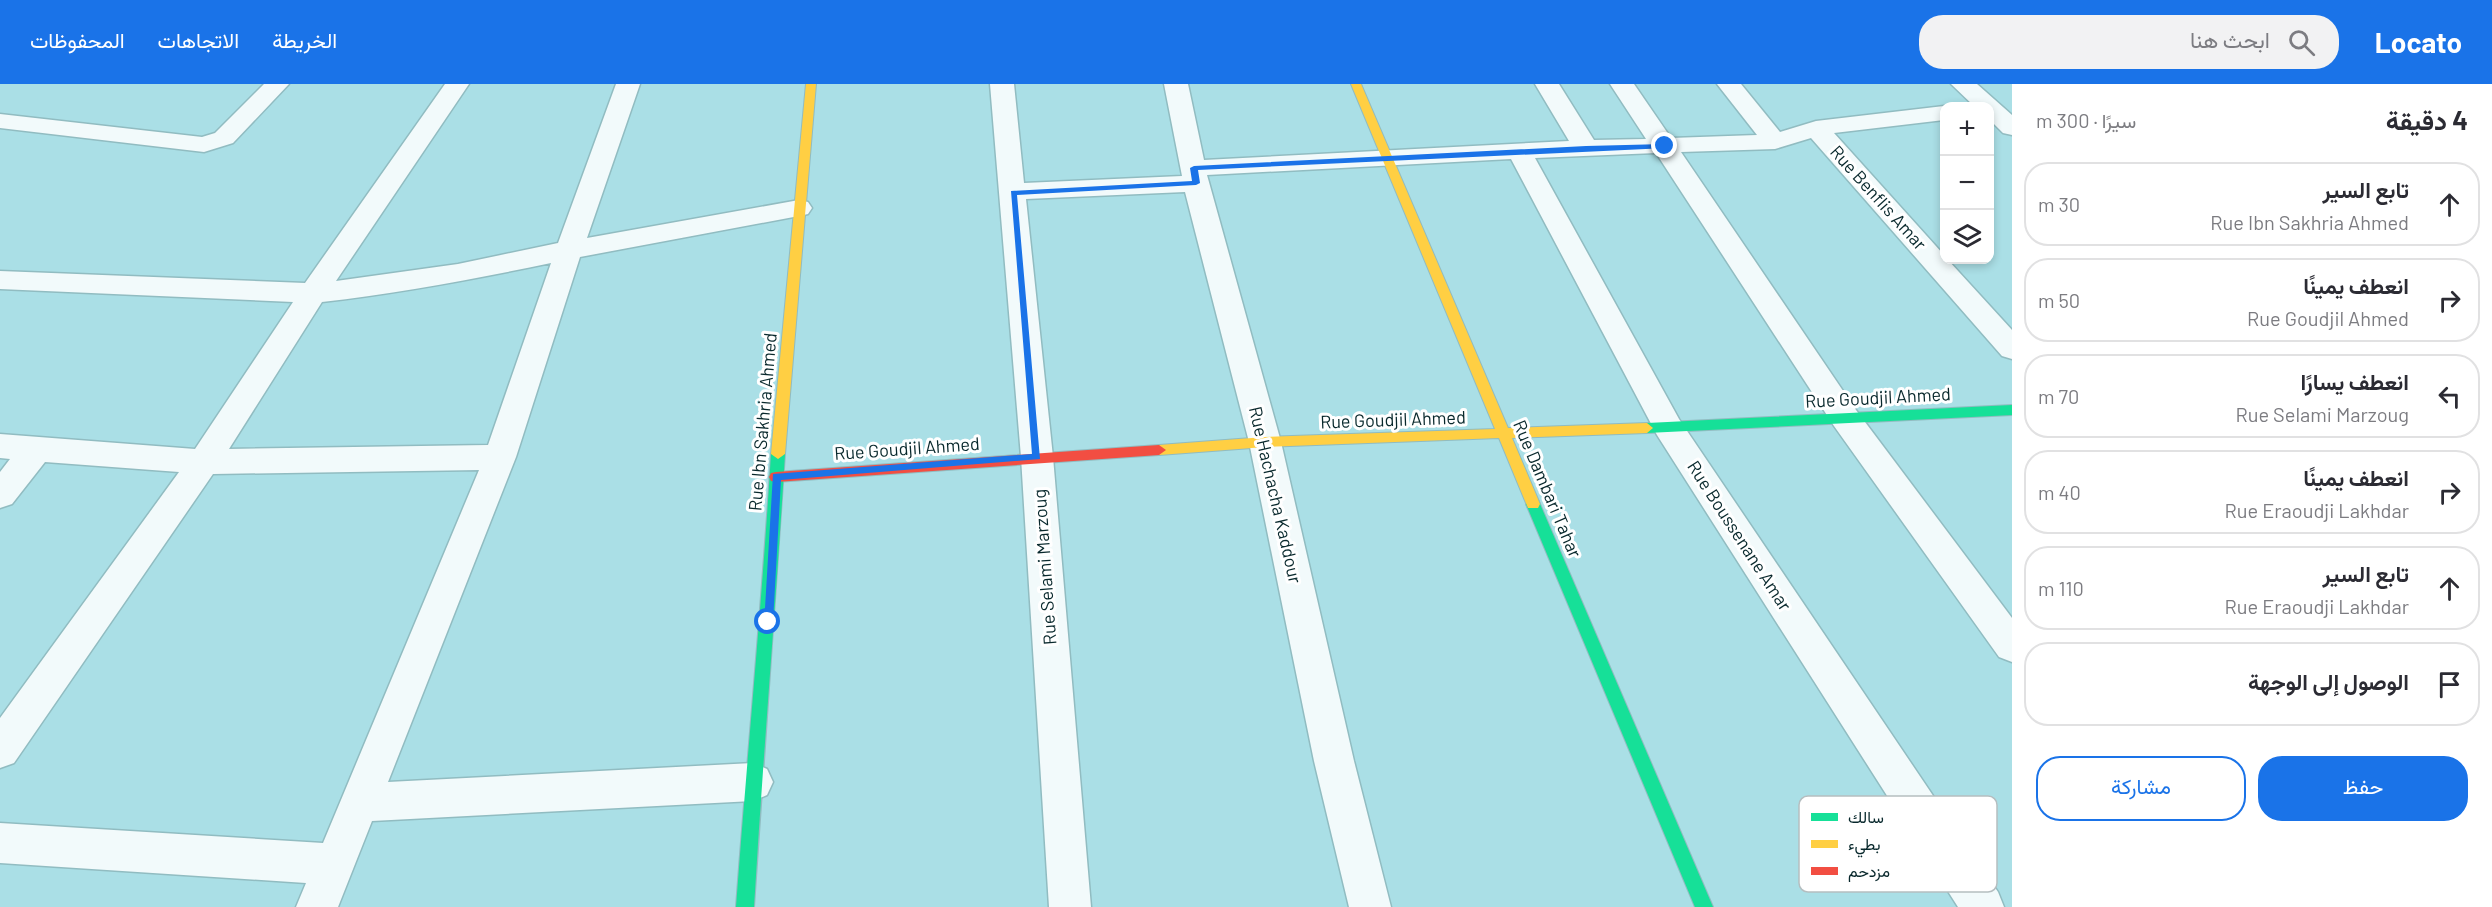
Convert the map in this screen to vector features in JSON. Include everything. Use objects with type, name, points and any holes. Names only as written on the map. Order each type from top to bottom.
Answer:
[{"type":"street","points":[[0,121],[204,145],[219,142],[224,138],[277,84]]},
{"type":"street","points":[[0,750],[204,462],[313,293],[457,84]]},
{"type":"street","points":[[317,907],[500,457],[569,250],[628,84]]},
{"type":"street","name":"Rue Ibn Sakhria Ahmed","points":[[745,907],[753,782],[768,622],[776,477],[812,84]]},
{"type":"street","name":"Rue Selami Marzoug","points":[[1002,84],[1037,457],[1070,907]]},
{"type":"street","name":"Rue Hachacha Kaddour","points":[[1176,84],[1195,176],[1265,442],[1334,761],[1370,907]]},
{"type":"street","name":"Rue Dambari Tahar","points":[[1356,84],[1704,907]]},
{"type":"street","points":[[1547,84],[1586,148]]},
{"type":"street","points":[[1622,84],[1845,418],[2012,646]]},
{"type":"street","points":[[1729,84],[1775,142]]},
{"type":"street","points":[[1963,84],[1982,102]]},
{"type":"street","points":[[1994,108],[2012,106]]},
{"type":"street","points":[[1994,112],[2012,128]]},
{"type":"street","points":[[1013,192],[1388,159],[1586,148],[1775,142],[1816,128],[1940,113]]},
{"type":"street","name":"Rue Benflis Amar","points":[[1816,128],[2012,349]]},
{"type":"street","name":"Rue Boussenane Amar","points":[[1519,151],[1668,427],[1910,796]]},
{"type":"street","points":[[0,280],[313,293],[435,277],[799,208]]},
{"type":"street","name":"Rue Goudjil Ahmed","points":[[776,477],[1265,442],[1505,434],[2012,410]]},
{"type":"street","points":[[0,446],[204,462],[500,457]]},
{"type":"street","points":[[0,495],[37,449]]},
{"type":"street","points":[[361,802],[753,782]]},
{"type":"street","points":[[0,843],[335,864]]},
{"type":"street","name":"Rue Boussenane Amar","points":[[1973,892],[1983,907]]},
{"type":"traffic: fast","points":[[1647,428],[2012,410]]},
{"type":"traffic: fast","points":[[745,907],[753,782],[768,622],[778,454]]},
{"type":"traffic: fast","points":[[1533,504],[1704,907]]},
{"type":"traffic: slow","points":[[778,454],[811,84]]},
{"type":"traffic: slow","points":[[1356,84],[1533,504]]},
{"type":"traffic: slow","points":[[1159,450],[1265,442],[1647,428]]},
{"type":"traffic: jam","points":[[776,477],[1159,450]]},
{"type":"route","points":[[768,622],[776,477],[1037,457],[1013,192],[1196,183],[1194,168],[1665,146]]}]
